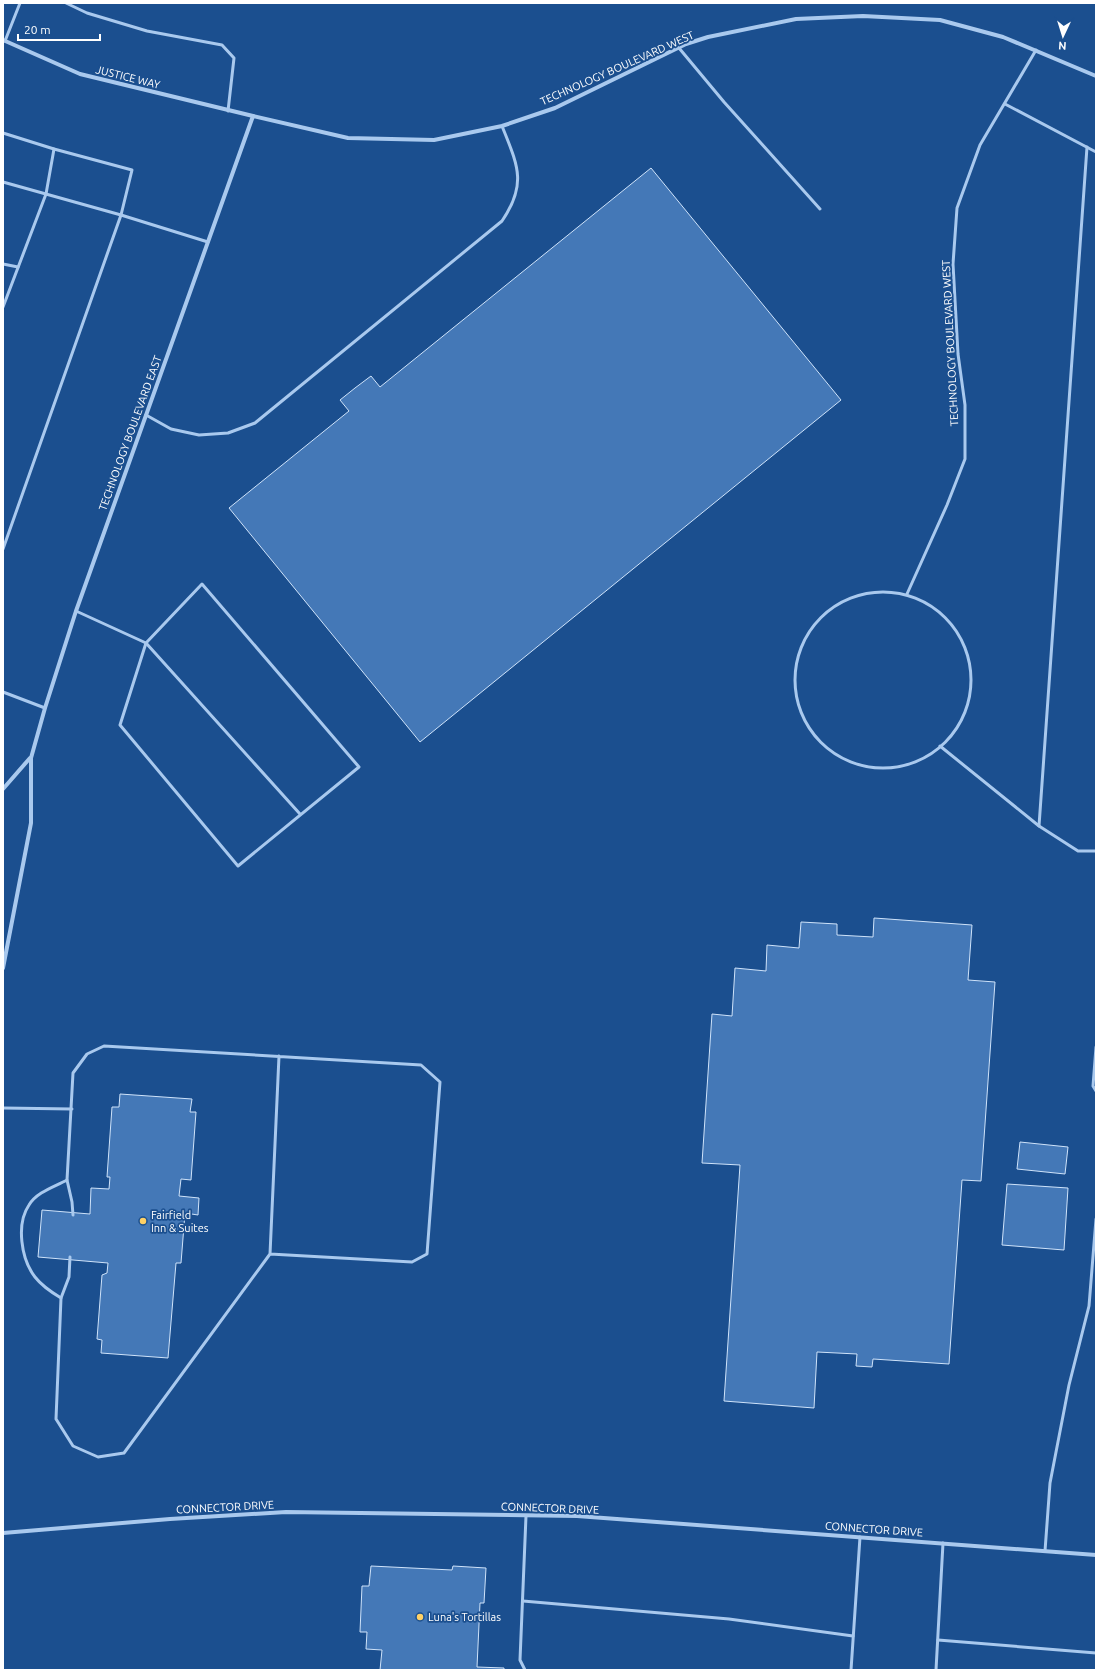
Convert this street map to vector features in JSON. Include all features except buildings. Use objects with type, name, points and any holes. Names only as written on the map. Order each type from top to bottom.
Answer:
[{"type":"street","name":"TECHNOLOGY BOULEVARD WEST","points":[[253,116],[348,138],[434,140],[502,126],[555,108],[679,48],[708,37],[796,19],[863,16],[940,20],[1003,37],[1096,76]]},
{"type":"street","name":"JUSTICE WAY","points":[[4,41],[80,74],[253,116]]},
{"type":"street","name":"TECHNOLOGY BOULEVARD EAST","points":[[3,968],[32,823],[31,758],[44,708],[76,611],[253,116]]},
{"type":"street","name":"TECHNOLOGY BOULEVARD EAST","points":[[3,789],[31,758]]},
{"type":"street","name":"CONNECTOR DRIVE","points":[[3,1533],[170,1519],[286,1512],[577,1516],[1096,1555]]},
{"type":"lane","points":[[4,41],[20,3]]},
{"type":"lane","points":[[66,3],[87,13],[147,31],[222,45],[234,58],[228,111]]},
{"type":"lane","points":[[679,48],[724,102],[820,209]]},
{"type":"lane","name":"TECHNOLOGY BOULEVARD WEST","points":[[907,594],[947,505],[965,459],[965,405],[958,354],[953,264],[957,208],[980,145],[1036,50]]},
{"type":"lane","points":[[1005,104],[1096,152]]},
{"type":"lane","points":[[146,415],[171,429],[199,435],[228,433],[255,423],[502,220],[512,207],[517,191],[518,174],[515,158],[502,126]]},
{"type":"lane","points":[[3,133],[54,149],[132,170],[121,215],[3,549]]},
{"type":"lane","points":[[1039,826],[1087,147]]},
{"type":"lane","points":[[3,306],[46,194],[54,149]]},
{"type":"lane","points":[[3,182],[121,215],[208,242]]},
{"type":"lane","points":[[3,264],[18,267]]},
{"type":"lane","points":[[202,584],[359,767],[238,866],[120,725],[146,643],[202,584]]},
{"type":"lane","points":[[872,592],[907,594],[938,610],[961,636],[972,668],[969,703],[954,734],[940,746],[928,757],[895,768],[860,766],[829,750],[806,724],[795,691],[798,657],[813,626],[839,603],[872,592]]},
{"type":"lane","points":[[76,611],[146,643],[300,814]]},
{"type":"lane","points":[[3,692],[44,708]]},
{"type":"lane","points":[[940,746],[1039,826],[1078,851],[1096,851]]},
{"type":"lane","points":[[73,1215],[72,1202],[67,1180],[73,1073],[87,1054],[104,1046],[421,1065],[440,1082],[427,1254],[412,1262],[270,1254]]},
{"type":"lane","points":[[1096,1047],[1093,1086],[1096,1091]]},
{"type":"lane","points":[[70,1257],[69,1277],[61,1298],[56,1419],[73,1446],[98,1457],[124,1452],[270,1254],[279,1056]]},
{"type":"lane","points":[[3,1108],[72,1109]]},
{"type":"lane","points":[[61,1298],[45,1288],[34,1276],[22,1250],[21,1234],[23,1219],[29,1205],[40,1194],[67,1180]]},
{"type":"lane","points":[[1045,1551],[1050,1483],[1068,1385],[1089,1306],[1096,1219]]},
{"type":"lane","points":[[525,1670],[520,1660],[526,1516]]},
{"type":"lane","points":[[851,1670],[860,1537]]},
{"type":"lane","points":[[936,1670],[943,1543]]},
{"type":"lane","points":[[523,1601],[729,1619],[853,1636]]},
{"type":"lane","points":[[938,1640],[1096,1653]]},
{"type":"place","name":"Fairfield Inn & Suites","points":[[143,1221]]},
{"type":"place","name":"Luna's Tortillas","points":[[420,1617]]}]
